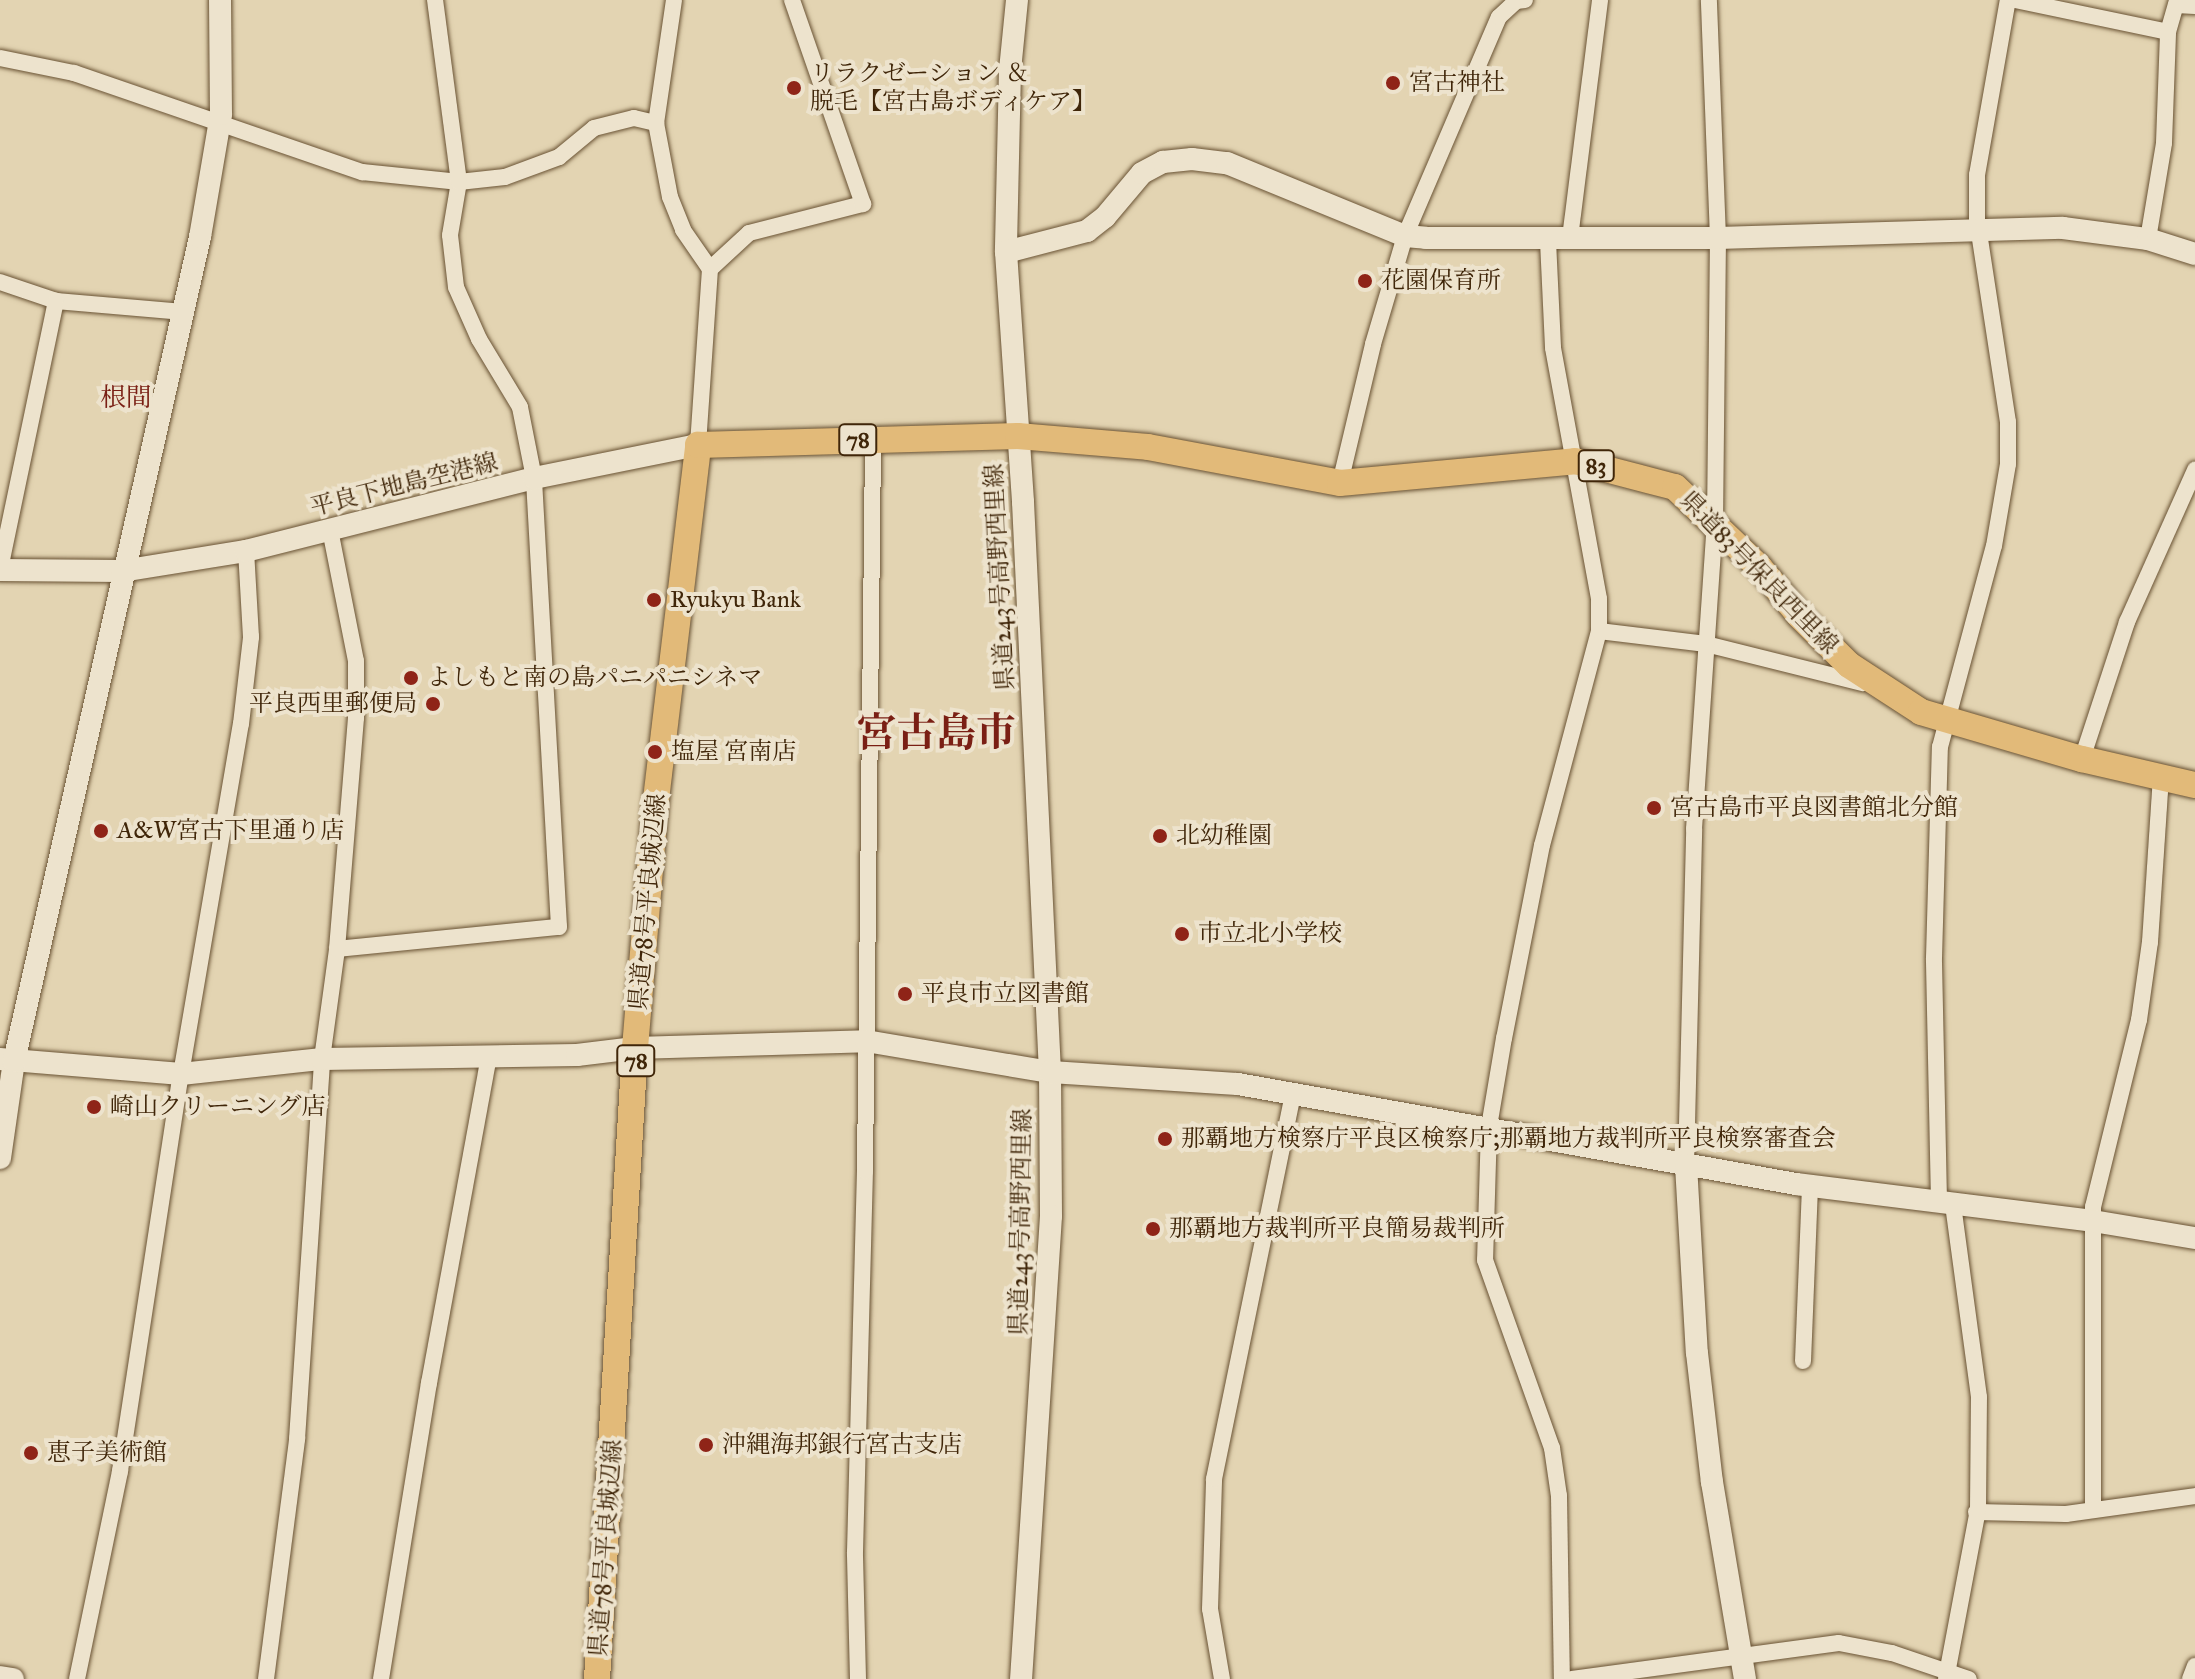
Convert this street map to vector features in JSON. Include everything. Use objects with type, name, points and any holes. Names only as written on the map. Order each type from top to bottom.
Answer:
[{"type":"main road","name":"県道83号保良西里線","points":[[1018,436],[1148,447],[1340,483],[1575,461],[1675,487],[1715,523],[1849,665],[1921,712],[2082,759],[2195,785]]},
{"type":"main road","name":"78","points":[[698,445],[1018,436]]},
{"type":"main road","name":"県道78号平良城辺線","points":[[597,1679],[635,1048],[655,808],[698,445]]},
{"type":"street","points":[[0,1158],[7,1060],[184,312],[220,121],[220,0]]},
{"type":"street","points":[[337,949],[559,927],[534,478],[520,407],[479,339],[456,287],[450,235],[459,182],[435,0]]},
{"type":"street","points":[[674,0],[656,123],[670,197],[683,230],[710,269],[698,445]]},
{"type":"street","points":[[710,269],[749,233],[863,204],[792,0]]},
{"type":"street","name":"県道243号高野西里線","points":[[1017,0],[1010,70],[1006,252],[1050,1072],[1051,1216],[1021,1679]]},
{"type":"street","points":[[1340,483],[1373,344],[1405,236],[1499,17],[1516,1],[1525,0]]},
{"type":"street","points":[[1562,1679],[1559,1496],[1552,1448],[1485,1260],[1489,1127],[1542,845],[1599,631],[1599,599],[1553,348],[1559,239],[1600,0]]},
{"type":"street","points":[[1709,0],[1718,238],[1715,523],[1694,829],[1686,1165],[1697,1353],[1712,1482],[1745,1679]]},
{"type":"street","points":[[1946,1675],[1976,1512],[1979,1397],[1946,1202],[1934,958],[1940,747],[1945,719],[1975,625],[2003,507],[2008,464],[2008,422],[1979,231],[1977,175],[2008,0]]},
{"type":"street","points":[[2015,0],[2168,32]]},
{"type":"street","points":[[2148,239],[2164,143],[2168,32],[2177,2],[2195,6]]},
{"type":"street","points":[[0,58],[74,73],[220,121],[283,148],[362,172],[459,182],[505,177],[559,157],[594,128],[634,118],[656,123]]},
{"type":"street","points":[[1006,252],[1087,231],[1105,217],[1142,173],[1163,162],[1192,159],[1227,163],[1405,236],[1718,238],[2063,228],[2148,239],[2195,254]]},
{"type":"street","points":[[0,282],[56,301],[184,312]]},
{"type":"street","points":[[0,570],[56,301]]},
{"type":"street","points":[[858,1679],[855,1552],[866,1041],[873,439]]},
{"type":"street","name":"平良下地島空港線","points":[[0,570],[122,571],[246,551],[534,478],[698,445]]},
{"type":"street","points":[[2082,759],[2127,622],[2195,470]]},
{"type":"street","points":[[266,1679],[297,1439],[322,1059],[337,949],[356,718],[356,661],[330,530]]},
{"type":"street","points":[[77,1679],[120,1471],[181,1074],[241,724],[251,637],[246,551]]},
{"type":"street","points":[[1599,631],[1706,644],[1789,662],[1890,692]]},
{"type":"street","points":[[2093,1509],[2093,1221],[2139,1020],[2150,942],[2161,777]]},
{"type":"street","points":[[7,1060],[181,1074],[322,1059],[577,1055],[635,1048],[866,1041],[1050,1072],[1238,1084],[1810,1185],[2093,1221],[2195,1238]]},
{"type":"street","points":[[381,1679],[429,1383],[489,1055]]},
{"type":"street","points":[[1222,1679],[1210,1609],[1214,1479],[1293,1094]]},
{"type":"street","points":[[1803,1361],[1810,1185]]},
{"type":"street","points":[[1976,1512],[2066,1514],[2195,1496]]},
{"type":"street","points":[[1572,1679],[1839,1643],[1868,1646],[1946,1675],[1969,1679]]},
{"type":"street","points":[[2190,1679],[2195,1666]]},
{"type":"street","points":[[0,1677],[13,1679]]},
{"type":"place","name":"宮古神社","points":[[1393,83]]},
{"type":"place","name":"リラクゼーション ＆ 脱毛【宮古島ボディケア】","points":[[794,88]]},
{"type":"place","name":"花園保育所","points":[[1365,281]]},
{"type":"place","name":"Ryukyu Bank","points":[[654,600]]},
{"type":"place","name":"よしもと南の島パニパニシネマ","points":[[411,678]]},
{"type":"place","name":"平良西里郵便局","points":[[433,704]]},
{"type":"place","name":"塩屋 宮南店","points":[[655,752]]},
{"type":"place","name":"宮古島市平良図書館北分館","points":[[1654,808]]},
{"type":"place","name":"A&W宮古下里通り店","points":[[101,831]]},
{"type":"place","name":"北幼稚園","points":[[1160,836]]},
{"type":"place","name":"市立北小学校","points":[[1182,934]]},
{"type":"place","name":"平良市立図書館","points":[[905,994]]},
{"type":"place","name":"崎山クリーニング店","points":[[94,1107]]},
{"type":"place","name":"那覇地方検察庁平良区検察庁;那覇地方裁判所平良検察審査会","points":[[1165,1139]]},
{"type":"place","name":"那覇地方裁判所平良簡易裁判所","points":[[1153,1229]]},
{"type":"place","name":"沖縄海邦銀行宮古支店","points":[[706,1445]]},
{"type":"place","name":"恵子美術館","points":[[31,1453]]},
{"type":"district","name":"根間","points":[[126,398]]},
{"type":"district","name":"宮古島市","points":[[936,733]]}]
